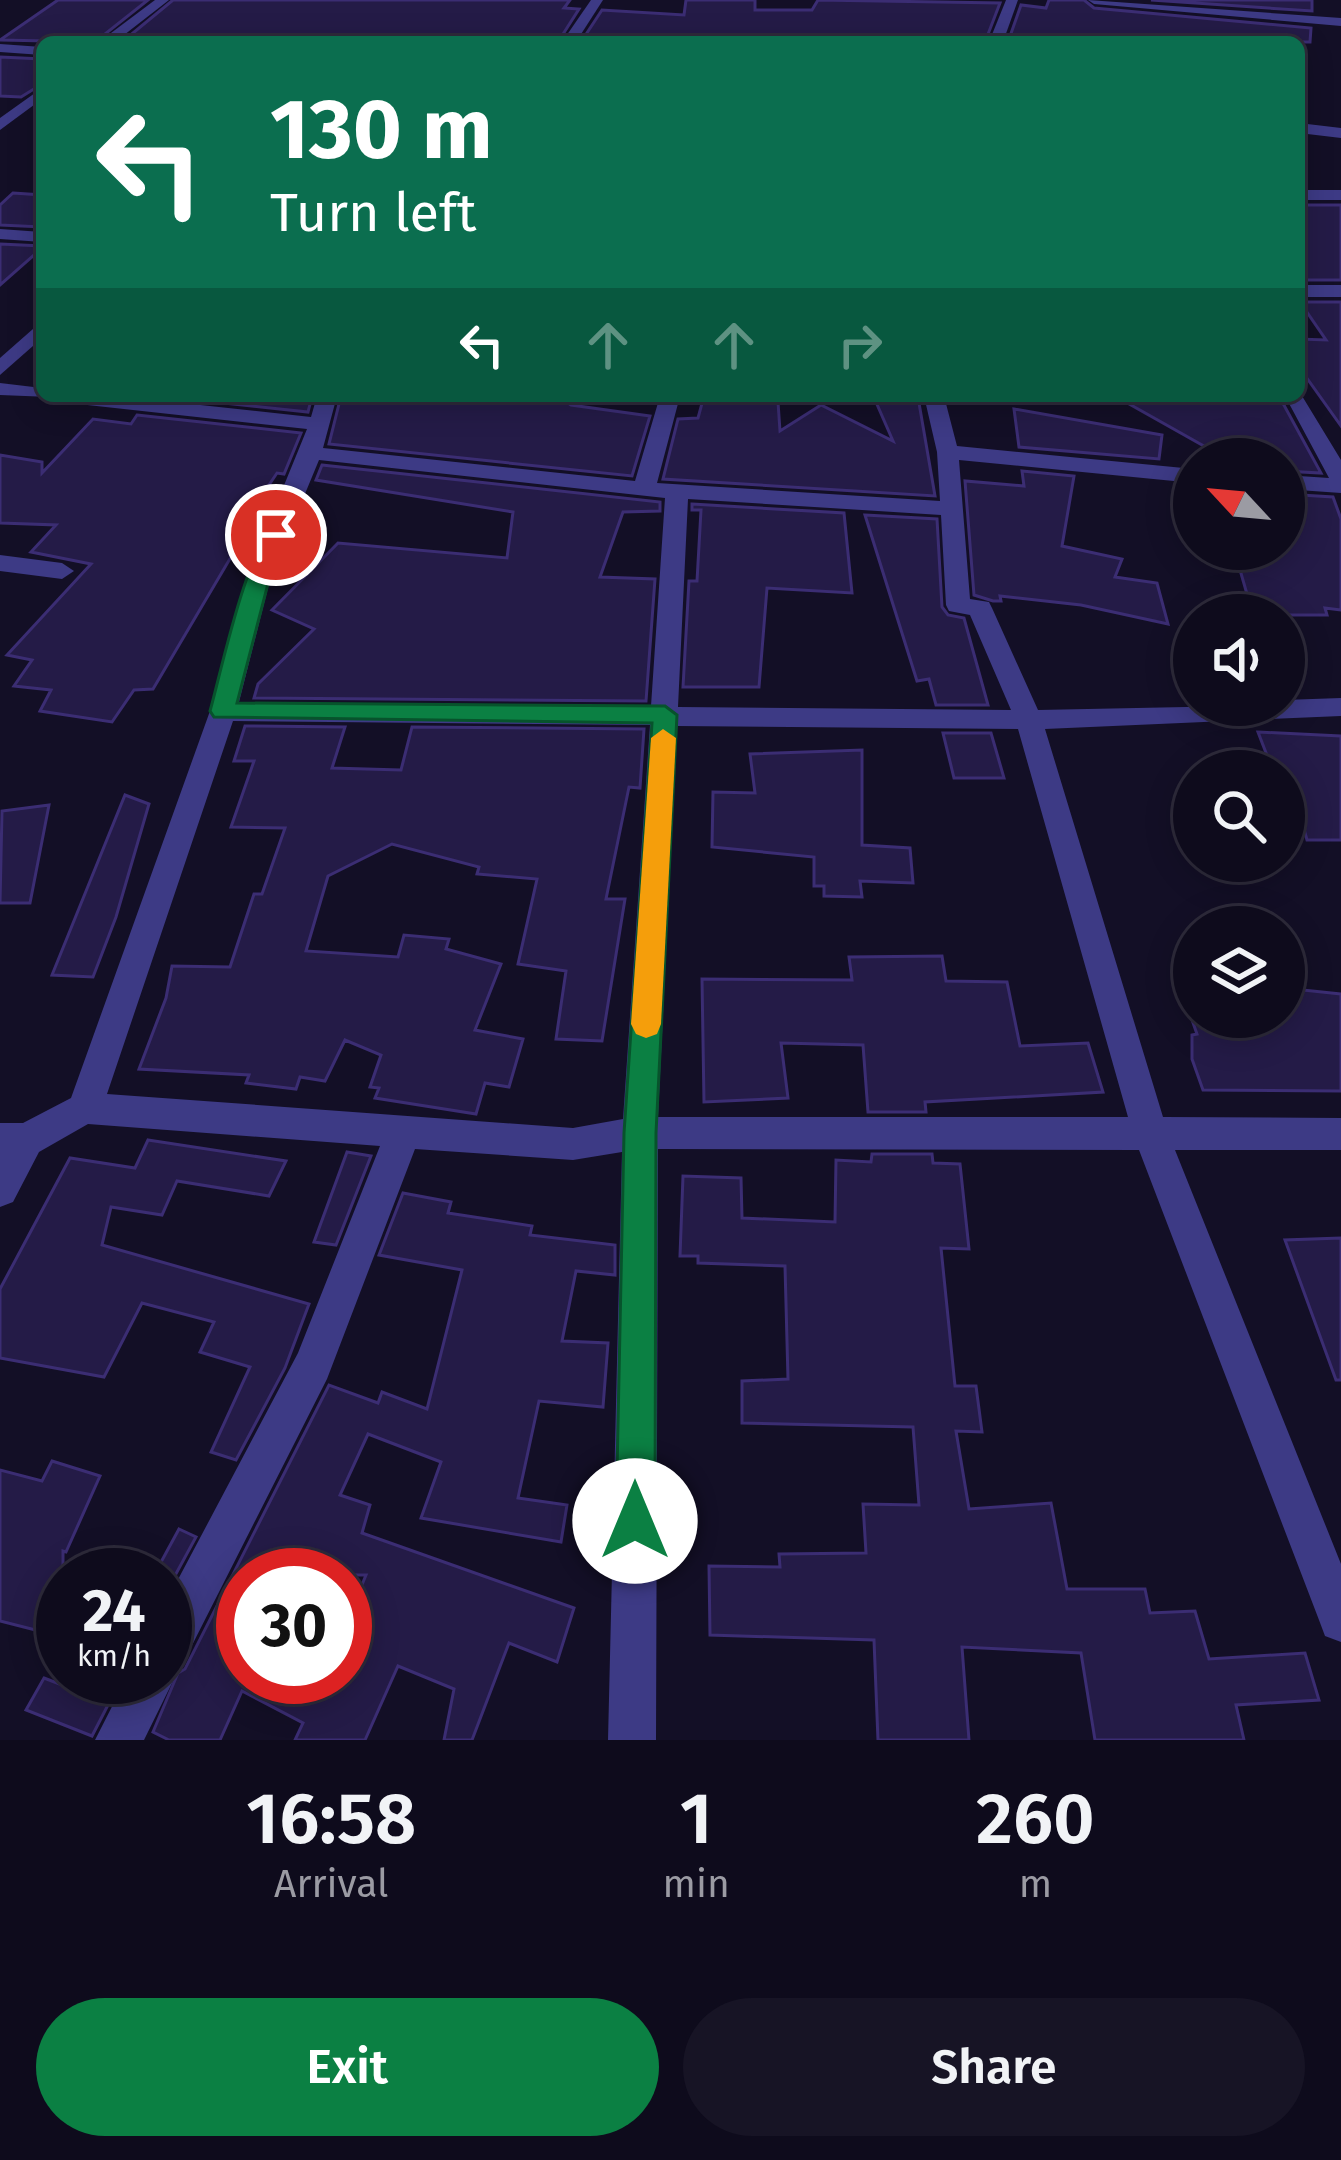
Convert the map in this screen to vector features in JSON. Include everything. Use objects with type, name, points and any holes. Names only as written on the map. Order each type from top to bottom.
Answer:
[{"type":"street","points":[[114,36],[163,0]]},
{"type":"street","points":[[573,36],[597,0]]},
{"type":"street","points":[[998,36],[1012,0]]},
{"type":"street","points":[[1094,0],[1341,22]]},
{"type":"street","points":[[0,48],[36,51]]},
{"type":"street","points":[[0,125],[36,97]]},
{"type":"street","points":[[1305,129],[1341,133]]},
{"type":"street","points":[[1305,195],[1341,195]]},
{"type":"street","points":[[0,234],[36,237]]},
{"type":"street","points":[[1305,291],[1341,291]]},
{"type":"street","points":[[0,369],[36,333]]},
{"type":"street","points":[[0,389],[36,393]]},
{"type":"street","points":[[115,402],[318,424]]},
{"type":"street","points":[[85,1108],[223,711],[259,576],[311,453],[325,402]]},
{"type":"street","points":[[632,1740],[640,1133],[665,715],[661,490],[669,402]]},
{"type":"street","points":[[936,402],[948,452],[958,605],[980,608],[1029,720],[1150,1132],[1341,1620]]},
{"type":"street","points":[[1298,402],[1340,479],[1305,481]]},
{"type":"street","points":[[948,452],[1173,474]]},
{"type":"street","points":[[311,453],[661,490],[952,509]]},
{"type":"street","points":[[0,562],[62,571]]},
{"type":"street","points":[[223,711],[1029,720],[1341,707]]},
{"type":"street","points":[[0,1190],[13,1140],[85,1108],[573,1144],[640,1133],[1341,1134]]},
{"type":"street","points":[[192,1599],[313,1365],[404,1131]]},
{"type":"street","points":[[119,1740],[138,1704]]},
{"type":"building","points":[[58,0],[148,0],[103,36],[0,40]]},
{"type":"building","points":[[173,0],[570,0],[564,8],[579,9],[562,36],[129,36]]},
{"type":"building","points":[[686,0],[755,0],[755,10],[812,10],[818,0],[1000,3],[987,36],[585,36],[602,10],[684,15]]},
{"type":"building","points":[[1049,0],[1084,0],[1094,8],[1311,28],[1310,42],[1305,42],[1305,36],[1010,36],[1021,5],[1046,8]]},
{"type":"building","points":[[1151,0],[1312,0],[1312,11]]},
{"type":"building","points":[[0,57],[36,59],[36,88],[21,97],[0,96]]},
{"type":"building","points":[[13,193],[36,195],[36,227],[0,225],[0,205]]},
{"type":"building","points":[[1305,205],[1341,205],[1341,280],[1305,280]]},
{"type":"building","points":[[0,244],[36,246],[36,253],[0,285]]},
{"type":"building","points":[[1305,302],[1341,302],[1341,426],[1305,375],[1305,339],[1326,340]]},
{"type":"building","points":[[215,402],[310,402],[308,412]]},
{"type":"building","points":[[340,402],[566,402],[650,416],[632,476],[329,444]]},
{"type":"building","points":[[702,402],[778,402],[780,431],[821,405],[893,441],[876,402],[919,403],[935,496],[663,479],[678,419],[698,418]]},
{"type":"building","points":[[1126,402],[1282,402],[1302,438],[1190,438]]},
{"type":"building","points":[[1014,409],[1162,435],[1159,459],[1019,447]]},
{"type":"building","points":[[137,415],[301,433],[284,474],[277,473],[236,534],[244,535],[153,689],[134,690],[112,722],[40,711],[51,690],[14,686],[32,660],[7,655],[91,564],[31,552],[56,525],[0,523],[0,455],[42,462],[42,473],[93,419],[131,424]]},
{"type":"building","points":[[1305,444],[1321,473],[1305,472]]},
{"type":"building","points":[[322,465],[660,502],[660,511],[623,512],[600,577],[655,579],[646,701],[254,698],[258,684],[314,629],[272,610],[338,543],[507,558],[513,512],[316,480]]},
{"type":"building","points":[[1022,471],[1074,476],[1062,546],[1122,559],[1115,577],[1157,583],[1168,624],[1081,605],[1000,596],[1001,601],[993,601],[974,595],[965,481],[1024,486]]},
{"type":"building","points":[[1305,495],[1333,497],[1341,519],[1341,610],[1325,608],[1327,615],[1305,615],[1305,594],[1247,594],[1240,570],[1305,570]]},
{"type":"building","points":[[692,504],[844,513],[852,593],[767,588],[759,687],[683,687],[689,581],[697,581],[701,510],[692,510]]},
{"type":"building","points":[[865,515],[937,519],[942,607],[948,615],[964,618],[988,705],[936,705],[929,679],[917,681]]},
{"type":"building","points":[[245,726],[345,727],[332,768],[401,770],[412,727],[644,729],[640,788],[629,787],[606,899],[625,899],[602,1041],[556,1039],[566,971],[518,964],[537,879],[477,874],[479,867],[392,844],[328,876],[306,951],[398,957],[404,935],[449,939],[446,949],[501,964],[475,1030],[523,1039],[509,1087],[485,1083],[476,1114],[375,1098],[379,1088],[370,1087],[381,1055],[345,1040],[325,1081],[300,1077],[296,1089],[246,1083],[249,1075],[139,1069],[166,998],[172,966],[230,967],[254,894],[262,894],[285,828],[231,827],[254,761],[234,761]]},
{"type":"building","points":[[1258,732],[1341,736],[1341,840],[1307,840],[1305,750],[1265,750]]},
{"type":"building","points":[[943,733],[991,733],[1004,778],[954,778]]},
{"type":"building","points":[[862,750],[862,845],[910,848],[913,883],[860,881],[862,897],[824,896],[824,886],[814,886],[814,857],[712,847],[713,792],[755,793],[750,754]]},
{"type":"building","points":[[125,795],[149,804],[93,977],[52,975]]},
{"type":"building","points":[[49,805],[30,903],[0,903],[2,811]]},
{"type":"building","points":[[942,956],[946,981],[1007,982],[1020,1046],[1088,1043],[1103,1092],[925,1102],[926,1112],[868,1112],[863,1045],[781,1043],[788,1098],[704,1102],[702,979],[852,980],[849,957]]},
{"type":"building","points":[[1305,990],[1341,994],[1341,1091],[1203,1090],[1192,1059],[1192,1038],[1305,1038]]},
{"type":"building","points":[[148,1140],[286,1161],[269,1196],[177,1181],[162,1215],[111,1207],[102,1245],[309,1304],[285,1368],[236,1460],[211,1452],[250,1367],[200,1352],[214,1322],[142,1303],[104,1377],[0,1358],[0,1289],[70,1158],[135,1168]]},
{"type":"building","points":[[347,1152],[371,1156],[336,1245],[314,1242]]},
{"type":"building","points":[[872,1154],[932,1154],[933,1163],[960,1164],[969,1249],[941,1248],[955,1386],[976,1386],[982,1432],[956,1431],[969,1509],[1051,1503],[1067,1589],[1145,1589],[1150,1613],[1195,1611],[1209,1659],[1305,1653],[1319,1700],[1236,1705],[1244,1740],[1095,1740],[1081,1653],[962,1647],[969,1740],[878,1740],[874,1640],[710,1635],[709,1566],[780,1567],[779,1554],[866,1553],[863,1504],[919,1505],[913,1427],[742,1423],[742,1381],[788,1379],[785,1266],[698,1263],[698,1256],[680,1256],[683,1176],[741,1178],[742,1218],[835,1222],[836,1160],[871,1162]]},
{"type":"building","points":[[403,1193],[451,1202],[448,1213],[532,1226],[530,1235],[615,1245],[615,1275],[576,1271],[562,1341],[608,1343],[603,1407],[539,1401],[518,1498],[567,1505],[561,1542],[421,1518],[441,1462],[368,1434],[340,1495],[370,1505],[362,1533],[574,1608],[557,1662],[509,1643],[472,1740],[444,1740],[454,1689],[398,1666],[365,1740],[295,1740],[303,1723],[267,1704],[372,1704],[372,1548],[246,1548],[329,1385],[378,1403],[382,1392],[427,1409],[462,1270],[379,1255]]},
{"type":"building","points":[[1341,1238],[1341,1380],[1336,1380],[1285,1240]]},
{"type":"building","points":[[52,1461],[100,1476],[68,1548],[36,1548],[36,1630],[0,1621],[0,1470],[42,1481]]},
{"type":"building","points":[[179,1529],[196,1537],[190,1548],[169,1548]]},
{"type":"building","points":[[216,1608],[216,1704],[236,1704],[220,1740],[169,1740],[153,1732],[165,1704],[192,1704],[192,1655]]},
{"type":"building","points":[[36,1692],[36,1704],[108,1704],[92,1736],[26,1710]]},
{"type":"slow traffic","points":[[646,1024],[663,738]]},
{"type":"route","points":[[276,535],[259,576],[223,711],[665,715],[640,1133],[635,1521]]}]
